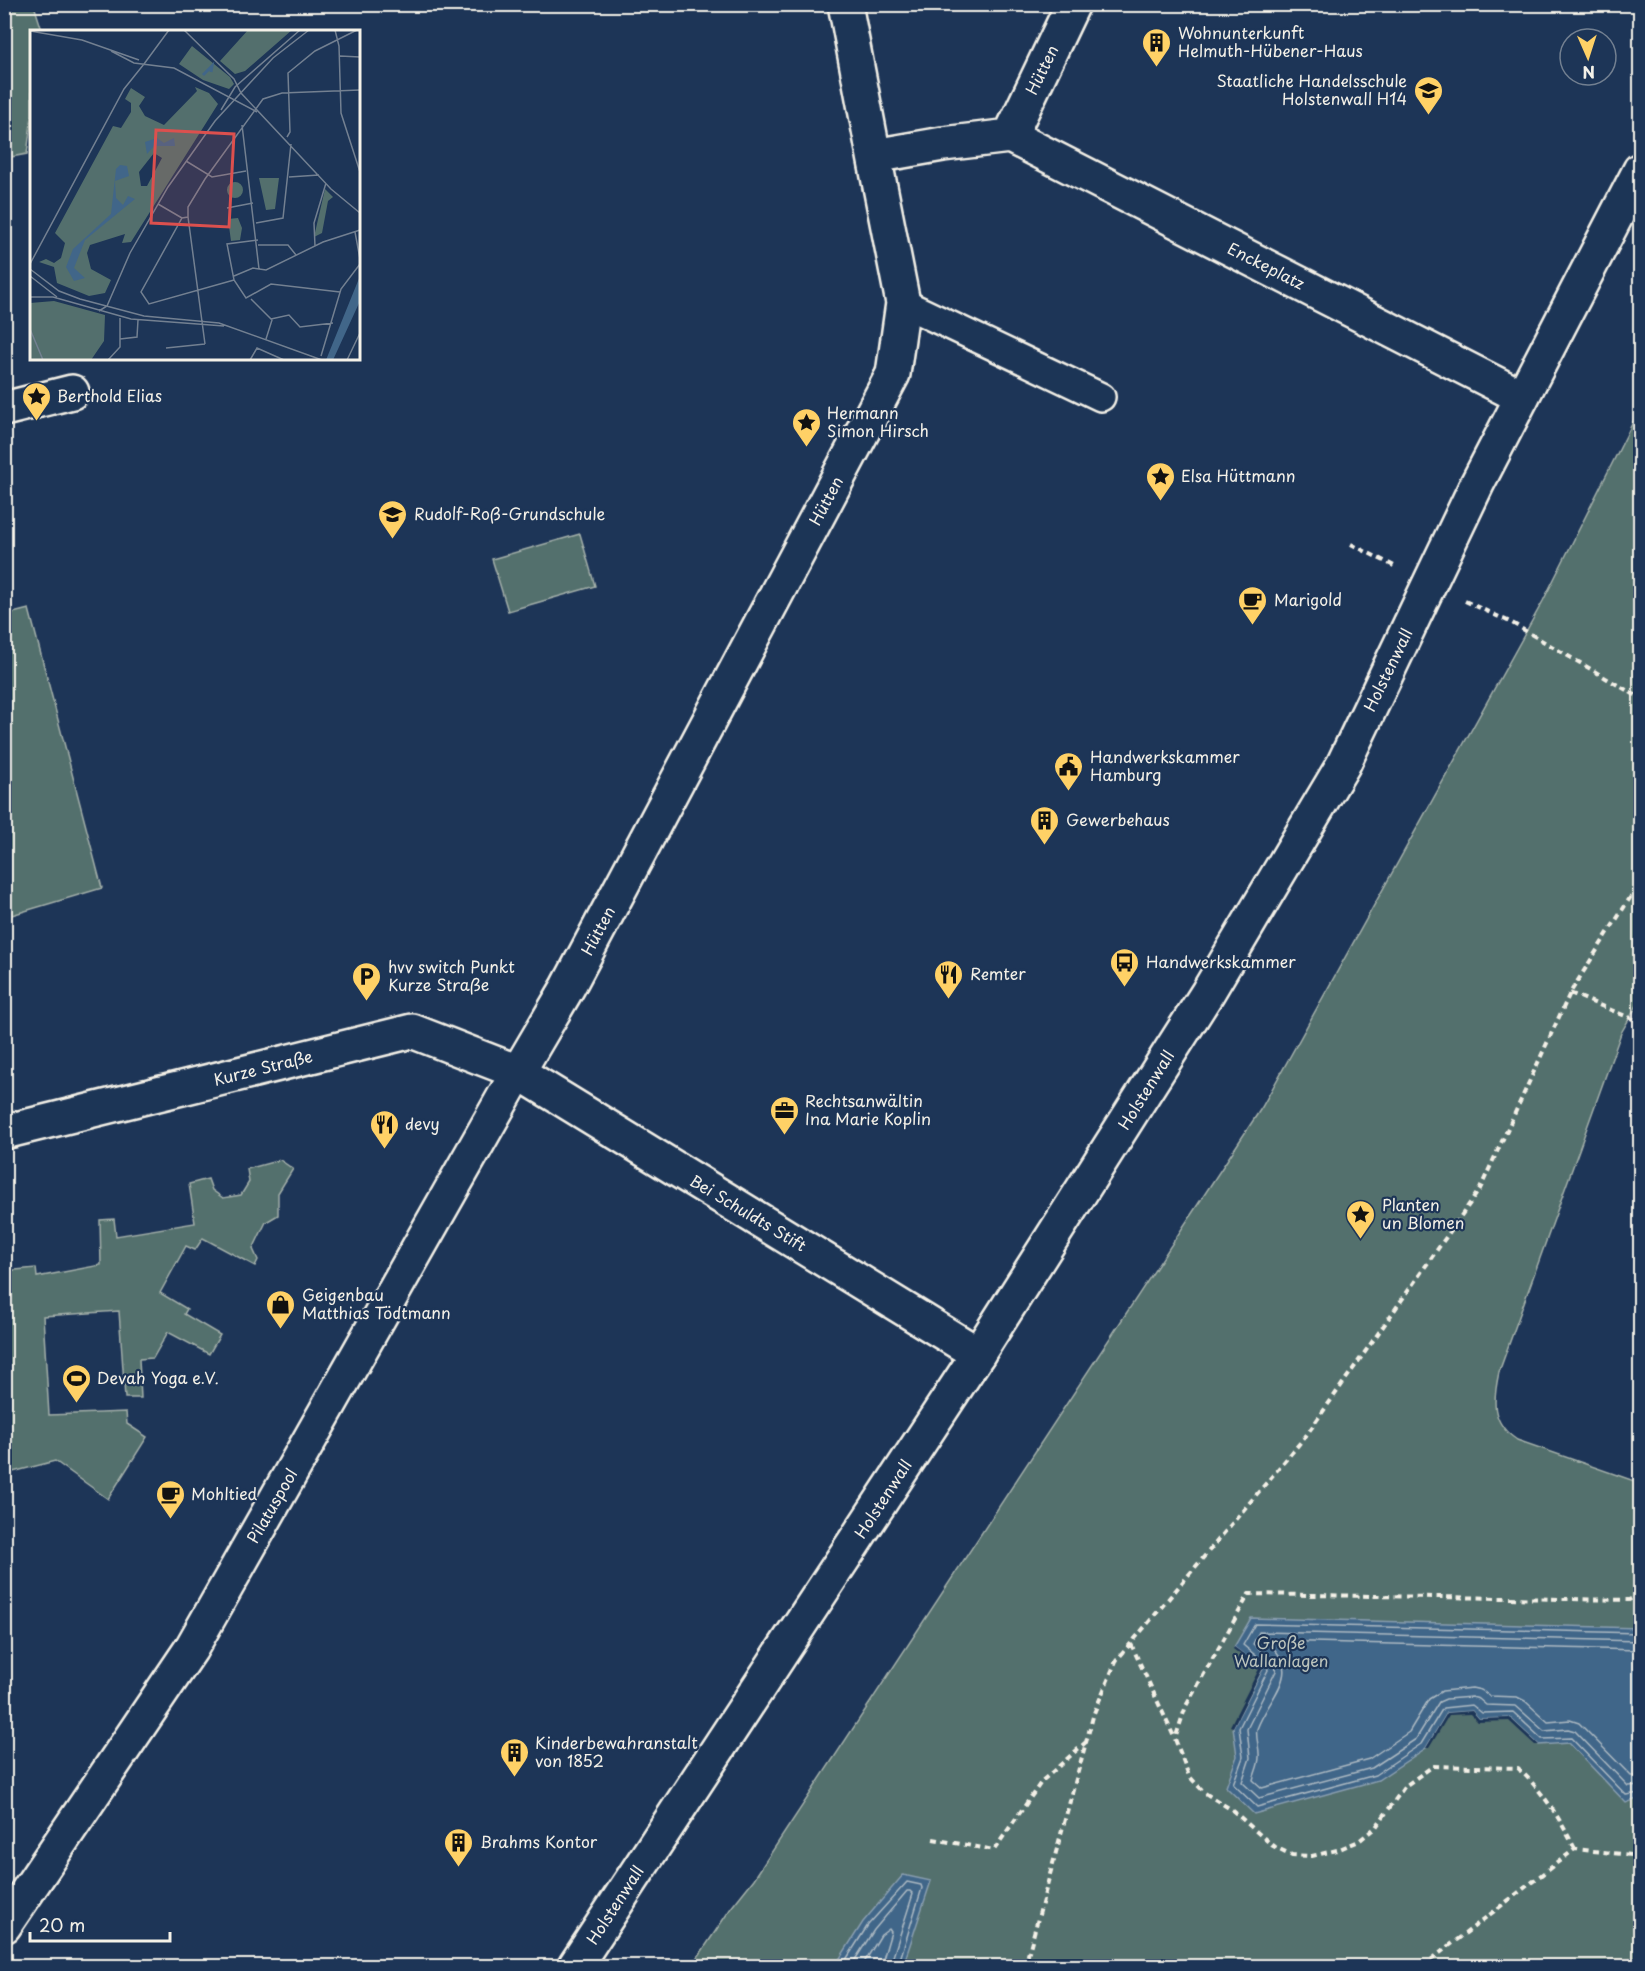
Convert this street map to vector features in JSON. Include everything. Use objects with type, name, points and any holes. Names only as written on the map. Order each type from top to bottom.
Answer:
[{"type":"street","name":"Hütten","points":[[518,1072],[568,987],[893,374],[903,303],[845,4]]},
{"type":"street","name":"Hütten","points":[[1010,136],[1073,4]]},
{"type":"street","points":[[874,156],[943,144],[1010,136]]},
{"type":"street","name":"Enckeplatz","points":[[1010,136],[1522,397]]},
{"type":"street","name":"Holstenwall","points":[[575,1966],[978,1354],[1203,1000],[1343,765],[1477,484],[1641,170]]},
{"type":"street","points":[[4,409],[72,392]]},
{"type":"street","name":"Kurze Straße","points":[[4,1132],[412,1031],[518,1072]]},
{"type":"street","name":"Bei Schuldts Stift","points":[[518,1072],[978,1354]]},
{"type":"street","name":"Pilatuspool","points":[[4,1926],[191,1649],[518,1072]]},
{"type":"lane","points":[[903,303],[1101,397]]},
{"type":"path","points":[[1526,632],[1641,698]]},
{"type":"path","points":[[1032,1966],[1026,1966],[1087,1742],[1095,1713],[1116,1660],[1305,1437],[1480,1189],[1570,993],[1641,882]]},
{"type":"path","points":[[1570,993],[1641,1022]]},
{"type":"path","points":[[1175,1738],[1186,1706],[1249,1594],[1629,1600],[1641,1594]]},
{"type":"path","points":[[1131,1644],[1175,1738],[1189,1776],[1204,1793],[1232,1810],[1273,1846],[1292,1855],[1312,1856],[1359,1841],[1376,1827],[1405,1786],[1433,1766],[1518,1768],[1538,1787],[1556,1812],[1575,1848]]},
{"type":"path","points":[[933,1839],[993,1850],[1042,1781],[1087,1742]]},
{"type":"path","points":[[1423,1966],[1575,1848],[1641,1856]]},
{"type":"green space","points":[[5,4],[34,5],[41,30],[30,30],[30,131],[27,154],[5,158]]},
{"type":"green space","name":"Planten un Blomen","points":[[1640,408],[1640,1000],[1621,1033],[1499,1372],[1495,1401],[1502,1426],[1517,1440],[1640,1483],[1640,1966],[692,1966],[731,1908],[754,1879],[1262,1107],[1543,601]]},
{"type":"green space","points":[[580,534],[595,586],[508,611],[492,559]]},
{"type":"green space","points":[[29,609],[102,888],[5,917],[5,615]]},
{"type":"green space","points":[[280,1160],[293,1169],[278,1193],[278,1215],[266,1222],[253,1249],[258,1260],[255,1266],[203,1238],[195,1250],[186,1246],[160,1293],[187,1309],[184,1314],[220,1335],[209,1354],[168,1332],[153,1358],[139,1359],[141,1398],[125,1398],[119,1311],[43,1316],[49,1415],[126,1412],[127,1424],[147,1437],[108,1499],[55,1461],[5,1474],[5,1271],[36,1268],[37,1277],[101,1265],[100,1220],[114,1219],[116,1236],[195,1223],[189,1184],[208,1179],[212,1190],[223,1198],[241,1195],[249,1182],[247,1169]]},
{"type":"water","points":[[1251,1618],[1640,1628],[1640,1798],[1626,1803],[1569,1743],[1539,1745],[1510,1718],[1479,1719],[1472,1711],[1447,1713],[1426,1748],[1378,1780],[1254,1814],[1226,1787],[1237,1756],[1233,1727],[1263,1669],[1234,1647]]},
{"type":"water","points":[[903,1875],[931,1881],[903,1966],[835,1966],[863,1922]]},
{"type":"pier","points":[[1234,1647],[1263,1668],[1233,1727],[1230,1726],[1259,1669],[1233,1649]]},
{"type":"pier","points":[[1472,1711],[1479,1719],[1510,1718],[1539,1745],[1535,1745],[1509,1721],[1478,1722],[1470,1714],[1449,1715],[1429,1748],[1426,1748],[1447,1713]]},
{"type":"place","name":"Wohnunterkunft Helmuth-Hübener-Haus","points":[[1157,68]]},
{"type":"place","name":"Staatliche Handelsschule Holstenwall H14","points":[[1428,116]]},
{"type":"place","name":"Berthold Elias","points":[[36,422]]},
{"type":"place","name":"Hermann Simon Hirsch","points":[[806,448]]},
{"type":"place","name":"Elsa Hüttmann","points":[[1160,502]]},
{"type":"place","name":"Rudolf-Roß-Grundschule","points":[[393,540]]},
{"type":"place","name":"Marigold","points":[[1253,626]]},
{"type":"place","name":"Handwerkskammer Hamburg","points":[[1069,792]]},
{"type":"place","name":"Gewerbehaus","points":[[1045,846]]},
{"type":"place","name":"Handwerkskammer","points":[[1125,988]]},
{"type":"place","name":"Remter","points":[[949,1000]]},
{"type":"place","name":"hvv switch Punkt Kurze Straße","points":[[367,1002]]},
{"type":"place","name":"Rechtsanwältin Ina Marie Koplin","points":[[784,1136]]},
{"type":"place","name":"devy","points":[[384,1150]]},
{"type":"place","name":"Planten un Blomen","points":[[1361,1240]]},
{"type":"place","name":"Geigenbau Matthias Tödtmann","points":[[281,1330]]},
{"type":"place","name":"Devah Yoga e.V.","points":[[76,1404]]},
{"type":"place","name":"Mohltied","points":[[170,1520]]},
{"type":"place","name":"Kinderbewahranstalt von 1852","points":[[514,1778]]},
{"type":"place","name":"Brahms Kontor","points":[[459,1868]]},
{"type":"park label","name":"Große Wallanlagen","points":[[1281,1652]]}]
